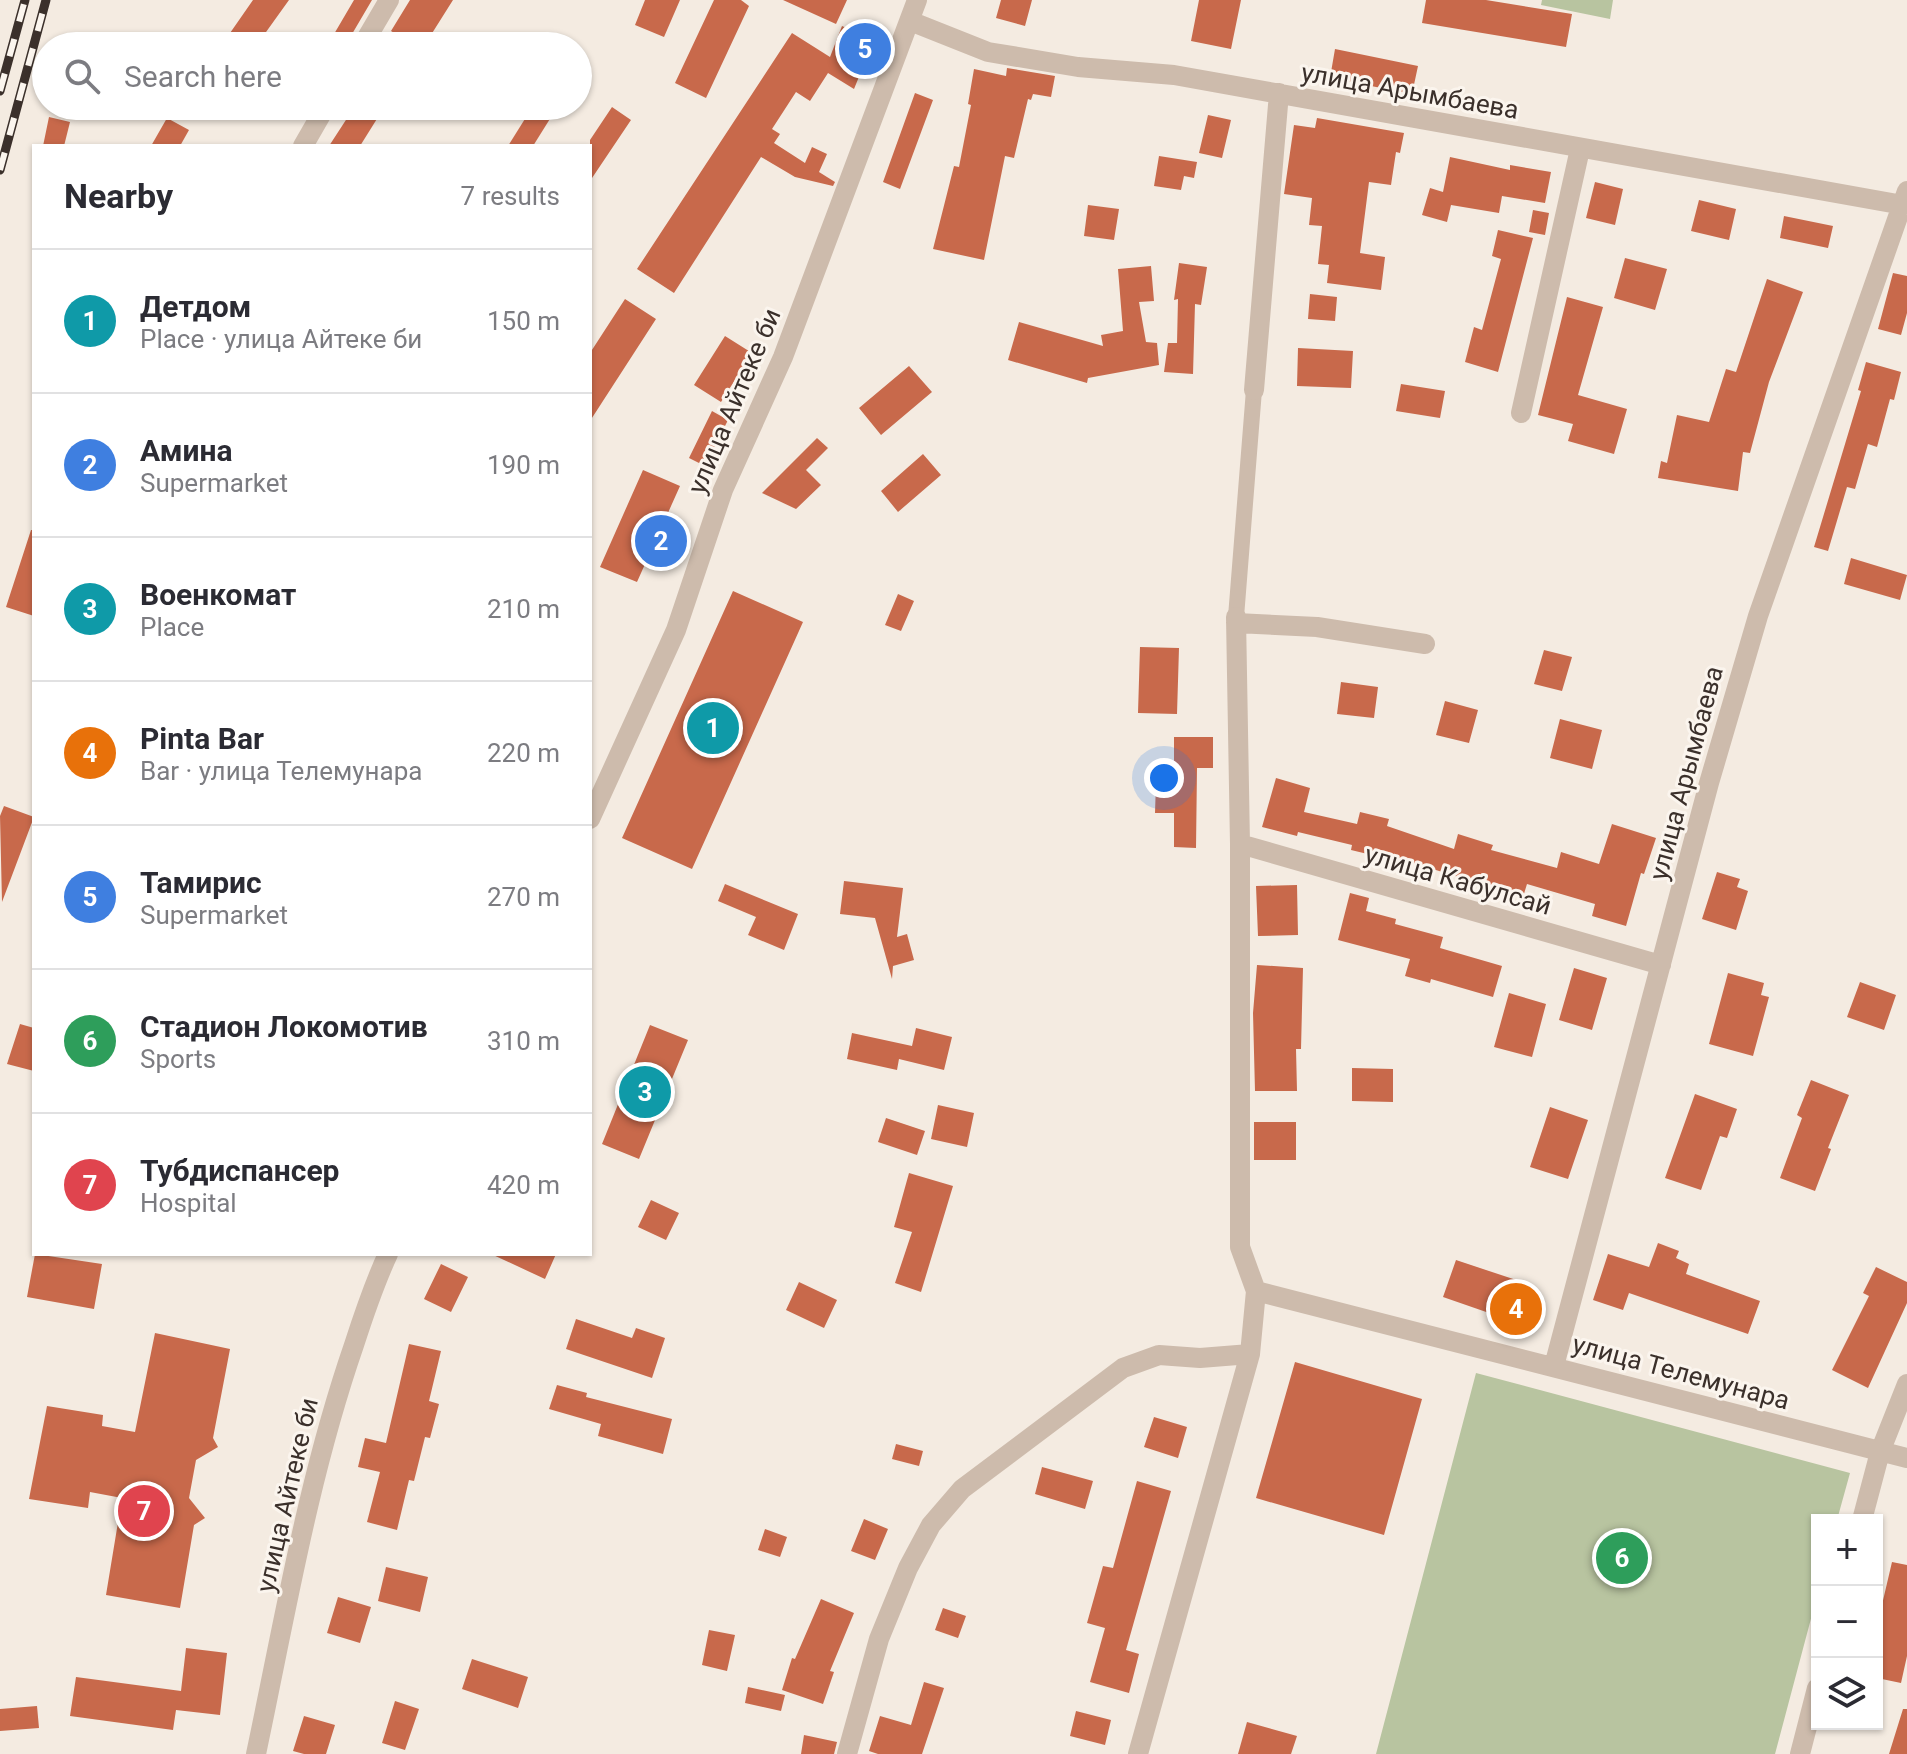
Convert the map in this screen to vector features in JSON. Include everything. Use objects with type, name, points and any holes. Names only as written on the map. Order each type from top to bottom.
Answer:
[{"type":"street","points":[[370,32],[389,0]]},
{"type":"street","name":"улица Айтеке би","points":[[592,815],[676,630],[723,490],[783,357],[917,0]]},
{"type":"street","name":"улица Арымбаева","points":[[910,21],[988,52],[1078,67],[1174,75],[1580,149],[1905,198],[1758,616],[1709,783],[1554,1366]]},
{"type":"street","points":[[1138,1754],[1250,1354],[1256,1291],[1240,1247],[1240,844],[1236,620],[1279,93]]},
{"type":"street","points":[[304,144],[318,120]]},
{"type":"street","points":[[1521,413],[1580,149]]},
{"type":"street","points":[[1236,620],[1317,627],[1425,644]]},
{"type":"street","name":"улица Кабулсай","points":[[1240,844],[1661,965]]},
{"type":"street","name":"улица Айтеке би","points":[[256,1754],[302,1534],[333,1406],[387,1256]]},
{"type":"street","name":"улица Телемунара","points":[[1256,1291],[1907,1458]]},
{"type":"street","points":[[847,1754],[879,1639],[908,1568],[931,1525],[962,1489],[1123,1368],[1159,1355],[1200,1358],[1250,1354]]},
{"type":"street","points":[[1864,1514],[1880,1452],[1907,1384]]},
{"type":"street","points":[[1800,1754],[1811,1711]]},
{"type":"green space","points":[[1542,0],[1613,0],[1610,19],[1541,5]]},
{"type":"green space","points":[[1476,1373],[1850,1473],[1839,1514],[1811,1514],[1811,1619],[1775,1754],[1376,1754]]},
{"type":"building","points":[[253,0],[289,0],[266,32],[231,32]]},
{"type":"building","points":[[354,0],[372,0],[353,32],[335,32]]},
{"type":"building","points":[[410,0],[453,0],[433,32],[391,31]]},
{"type":"building","points":[[645,0],[680,0],[664,37],[635,25]]},
{"type":"building","points":[[714,0],[741,0],[749,6],[706,98],[675,83]]},
{"type":"building","points":[[783,0],[847,0],[836,24]]},
{"type":"building","points":[[1001,0],[1032,0],[1025,26],[996,18]]},
{"type":"building","points":[[1199,0],[1241,0],[1231,49],[1191,41]]},
{"type":"building","points":[[1426,0],[1486,0],[1572,14],[1566,47],[1422,23]]},
{"type":"building","points":[[842,26],[874,40],[854,89],[828,73],[810,101],[796,92],[772,129],[780,134],[774,143],[805,163],[812,147],[827,154],[819,172],[835,182],[833,186],[795,177],[761,157],[674,293],[637,269],[792,33],[830,57]]},
{"type":"building","points":[[1335,49],[1418,66],[1412,94],[1330,78]]},
{"type":"building","points":[[1007,68],[1055,76],[1051,97],[1033,94],[1031,100],[1028,99],[1014,158],[1005,156],[984,260],[933,249],[954,166],[959,167],[971,105],[968,104],[974,69],[1006,76]]},
{"type":"building","points":[[915,93],[933,100],[900,189],[883,182]]},
{"type":"building","points":[[612,107],[631,120],[592,178],[590,140]]},
{"type":"building","points":[[1208,115],[1231,120],[1222,158],[1199,153]]},
{"type":"building","points":[[1317,118],[1404,133],[1400,153],[1396,152],[1391,185],[1369,182],[1360,253],[1385,257],[1381,290],[1327,283],[1329,265],[1318,264],[1322,226],[1309,225],[1312,198],[1284,194],[1294,125],[1315,128]]},
{"type":"building","points":[[48,120],[70,122],[64,144],[43,144]]},
{"type":"building","points":[[166,120],[189,130],[181,144],[152,144]]},
{"type":"building","points":[[346,120],[376,120],[361,144],[330,144]]},
{"type":"building","points":[[524,120],[549,120],[534,144],[509,144]]},
{"type":"building","points":[[1159,156],[1197,162],[1194,178],[1184,176],[1181,190],[1154,186]]},
{"type":"building","points":[[1450,157],[1510,170],[1510,165],[1551,172],[1545,203],[1502,196],[1499,213],[1451,205],[1447,222],[1422,215],[1430,188],[1443,192]]},
{"type":"building","points":[[1595,182],[1623,189],[1615,225],[1586,218]]},
{"type":"building","points":[[1699,200],[1736,209],[1729,240],[1691,231]]},
{"type":"building","points":[[1088,205],[1119,209],[1114,240],[1084,236]]},
{"type":"building","points":[[1533,210],[1549,213],[1545,235],[1529,232]]},
{"type":"building","points":[[1784,216],[1833,226],[1828,248],[1780,238]]},
{"type":"building","points":[[1498,230],[1533,238],[1498,372],[1465,362],[1474,327],[1482,330],[1501,259],[1492,256]]},
{"type":"building","points":[[1625,258],[1667,269],[1655,310],[1614,298]]},
{"type":"building","points":[[1179,263],[1207,267],[1201,305],[1195,304],[1193,374],[1164,372],[1168,343],[1177,343],[1178,299],[1174,300]]},
{"type":"building","points":[[1151,266],[1154,301],[1139,302],[1146,342],[1157,343],[1159,365],[1088,378],[1087,383],[1008,360],[1019,322],[1103,346],[1101,335],[1123,331],[1118,269]]},
{"type":"building","points":[[1893,273],[1907,276],[1907,313],[1901,335],[1878,329]]},
{"type":"building","points":[[1767,279],[1803,292],[1769,382],[1750,453],[1743,452],[1738,491],[1658,478],[1661,461],[1667,463],[1677,415],[1709,422],[1726,369],[1736,372]]},
{"type":"building","points":[[1310,294],[1337,297],[1335,321],[1308,319]]},
{"type":"building","points":[[1567,297],[1603,307],[1578,395],[1627,409],[1614,454],[1568,441],[1573,424],[1538,415]]},
{"type":"building","points":[[625,299],[656,319],[592,418],[592,350]]},
{"type":"building","points":[[725,336],[752,353],[721,402],[694,385]]},
{"type":"building","points":[[1298,348],[1353,351],[1351,388],[1297,386]]},
{"type":"building","points":[[1866,362],[1901,372],[1877,447],[1868,444],[1855,489],[1847,487],[1828,551],[1814,547],[1861,391],[1858,390]]},
{"type":"building","points":[[909,366],[932,392],[881,435],[859,408]]},
{"type":"building","points":[[1401,384],[1445,391],[1440,418],[1396,411]]},
{"type":"building","points":[[712,411],[728,420],[705,466],[689,458]]},
{"type":"building","points":[[817,438],[828,448],[806,470],[821,485],[796,509],[762,493]]},
{"type":"building","points":[[923,454],[941,475],[898,512],[881,491]]},
{"type":"building","points":[[643,470],[680,486],[637,582],[600,567]]},
{"type":"building","points":[[31,530],[32,530],[32,615],[6,607]]},
{"type":"building","points":[[1851,558],[1907,575],[1900,600],[1844,584]]},
{"type":"building","points":[[733,591],[803,622],[692,869],[622,838]]},
{"type":"building","points":[[898,594],[914,601],[901,631],[885,625]]},
{"type":"building","points":[[1140,647],[1179,648],[1177,714],[1138,713]]},
{"type":"building","points":[[1544,650],[1572,657],[1562,691],[1534,684]]},
{"type":"building","points":[[1341,682],[1378,687],[1374,718],[1337,714]]},
{"type":"building","points":[[1445,701],[1478,710],[1469,743],[1436,735]]},
{"type":"building","points":[[1560,719],[1602,730],[1592,769],[1550,758]]},
{"type":"building","points":[[1174,737],[1213,737],[1213,768],[1197,768],[1196,848],[1174,847],[1174,813],[1155,813],[1156,782],[1174,782]]},
{"type":"building","points":[[1276,778],[1310,788],[1304,812],[1357,824],[1360,812],[1389,819],[1387,826],[1454,849],[1458,834],[1493,845],[1491,850],[1557,868],[1561,852],[1599,864],[1612,824],[1656,838],[1644,874],[1641,873],[1626,926],[1592,916],[1595,904],[1527,884],[1523,897],[1381,853],[1380,857],[1351,850],[1352,845],[1262,827]]},
{"type":"building","points":[[4,806],[32,816],[2,902],[0,816]]},
{"type":"building","points":[[1717,872],[1740,879],[1737,887],[1748,891],[1736,930],[1702,919]]},
{"type":"building","points":[[844,881],[903,888],[897,937],[907,934],[914,960],[893,966],[892,979],[875,918],[840,914]]},
{"type":"building","points":[[725,884],[798,914],[784,950],[748,935],[756,917],[718,901]]},
{"type":"building","points":[[1297,885],[1298,935],[1258,936],[1256,886]]},
{"type":"building","points":[[1350,893],[1369,898],[1366,911],[1396,919],[1395,924],[1443,937],[1440,948],[1502,966],[1493,997],[1431,979],[1430,983],[1405,976],[1410,959],[1338,940]]},
{"type":"building","points":[[1257,965],[1303,968],[1301,1049],[1296,1049],[1297,1091],[1255,1091],[1253,1013]]},
{"type":"building","points":[[1574,968],[1607,978],[1592,1030],[1559,1020]]},
{"type":"building","points":[[1728,973],[1764,983],[1761,995],[1769,997],[1753,1056],[1709,1044]]},
{"type":"building","points":[[1860,982],[1896,995],[1884,1030],[1847,1017]]},
{"type":"building","points":[[1509,993],[1546,1004],[1532,1057],[1494,1047]]},
{"type":"building","points":[[20,1024],[32,1027],[32,1070],[7,1064]]},
{"type":"building","points":[[650,1025],[688,1040],[639,1159],[602,1144]]},
{"type":"building","points":[[916,1028],[952,1037],[944,1070],[899,1059],[897,1070],[847,1059],[852,1033],[912,1046]]},
{"type":"building","points":[[1352,1068],[1393,1069],[1393,1102],[1352,1101]]},
{"type":"building","points":[[1811,1080],[1849,1095],[1815,1191],[1780,1178],[1802,1118],[1797,1115]]},
{"type":"building","points":[[1695,1094],[1737,1109],[1727,1138],[1720,1136],[1701,1190],[1665,1178]]},
{"type":"building","points":[[938,1105],[974,1113],[967,1147],[931,1139]]},
{"type":"building","points":[[1550,1107],[1588,1120],[1568,1179],[1530,1167]]},
{"type":"building","points":[[886,1118],[925,1131],[917,1155],[878,1142]]},
{"type":"building","points":[[1254,1122],[1296,1122],[1296,1160],[1254,1160]]},
{"type":"building","points":[[909,1173],[953,1186],[921,1292],[895,1283],[912,1232],[894,1227]]},
{"type":"building","points":[[651,1200],[679,1213],[666,1240],[638,1227]]},
{"type":"building","points":[[1658,1243],[1679,1251],[1676,1258],[1689,1264],[1686,1274],[1760,1301],[1748,1334],[1629,1293],[1623,1310],[1593,1300],[1608,1254],[1649,1267]]},
{"type":"building","points":[[35,1256],[102,1264],[94,1309],[27,1297]]},
{"type":"building","points":[[495,1256],[555,1256],[545,1279]]},
{"type":"building","points":[[1456,1260],[1528,1284],[1515,1322],[1443,1297]]},
{"type":"building","points":[[441,1264],[468,1277],[451,1312],[424,1299]]},
{"type":"building","points":[[1876,1267],[1907,1282],[1907,1303],[1868,1388],[1832,1370],[1869,1296],[1863,1293]]},
{"type":"building","points":[[799,1282],[837,1300],[824,1328],[786,1310]]},
{"type":"building","points":[[576,1319],[632,1338],[636,1328],[665,1338],[652,1378],[566,1349]]},
{"type":"building","points":[[155,1333],[230,1349],[213,1438],[218,1447],[196,1460],[189,1498],[205,1518],[194,1525],[180,1608],[106,1595],[122,1498],[90,1492],[88,1508],[29,1499],[47,1406],[103,1415],[102,1426],[135,1432]]},
{"type":"building","points":[[409,1344],[441,1351],[429,1401],[439,1404],[430,1438],[425,1437],[414,1481],[409,1480],[397,1530],[367,1522],[380,1472],[358,1467],[365,1438],[386,1443]]},
{"type":"building","points":[[1295,1362],[1422,1399],[1384,1535],[1256,1498]]},
{"type":"building","points":[[557,1385],[587,1393],[586,1397],[672,1419],[663,1454],[598,1436],[601,1424],[549,1409]]},
{"type":"building","points":[[1154,1417],[1187,1427],[1178,1458],[1144,1447]]},
{"type":"building","points":[[896,1444],[923,1451],[919,1466],[892,1459]]},
{"type":"building","points":[[1042,1467],[1093,1481],[1085,1509],[1035,1494]]},
{"type":"building","points":[[1137,1481],[1171,1491],[1126,1650],[1139,1654],[1129,1693],[1090,1682],[1105,1628],[1087,1623],[1103,1566],[1113,1568]]},
{"type":"building","points":[[864,1519],[888,1529],[875,1560],[851,1551]]},
{"type":"building","points":[[765,1529],[787,1537],[780,1557],[758,1550]]},
{"type":"building","points":[[1892,1562],[1907,1565],[1907,1656],[1901,1683],[1883,1679],[1883,1600]]},
{"type":"building","points":[[386,1567],[428,1577],[420,1612],[378,1601]]},
{"type":"building","points":[[338,1597],[371,1607],[360,1643],[327,1633]]},
{"type":"building","points":[[821,1599],[854,1613],[830,1671],[834,1672],[823,1704],[782,1690],[792,1658],[795,1659]]},
{"type":"building","points":[[943,1608],[966,1616],[958,1638],[935,1630]]},
{"type":"building","points":[[709,1630],[735,1635],[727,1671],[702,1665]]},
{"type":"building","points":[[186,1648],[227,1653],[220,1715],[176,1710],[173,1730],[70,1716],[76,1677],[181,1691]]},
{"type":"building","points":[[472,1659],[528,1677],[518,1708],[462,1689]]},
{"type":"building","points":[[924,1682],[944,1688],[922,1754],[878,1754],[869,1751],[880,1716],[911,1725]]},
{"type":"building","points":[[748,1687],[785,1695],[781,1711],[745,1703]]},
{"type":"building","points":[[395,1701],[419,1709],[405,1750],[382,1743]]},
{"type":"building","points":[[37,1706],[39,1728],[0,1731],[0,1709]]},
{"type":"building","points":[[1903,1709],[1907,1709],[1907,1754],[1889,1754]]},
{"type":"building","points":[[1076,1711],[1111,1720],[1105,1745],[1070,1736]]},
{"type":"building","points":[[304,1716],[335,1725],[326,1754],[293,1751]]},
{"type":"building","points":[[1247,1722],[1297,1736],[1291,1754],[1238,1754]]},
{"type":"building","points":[[804,1735],[837,1742],[834,1754],[801,1754]]},
{"type":"railway","points":[[0,91],[25,0]]},
{"type":"railway","points":[[37,32],[46,0]]},
{"type":"railway","points":[[0,170],[32,52]]},
{"type":"place","name":"Тамирис","points":[[865,49]]},
{"type":"place","name":"Амина","points":[[661,541]]},
{"type":"place","name":"Детдом","points":[[713,728]]},
{"type":"place","name":"Военкомат","points":[[645,1092]]},
{"type":"place","name":"Pinta Bar","points":[[1516,1309]]},
{"type":"place","name":"Тубдиспансер","points":[[144,1511]]},
{"type":"place","name":"Стадион Локомотив","points":[[1622,1558]]}]
